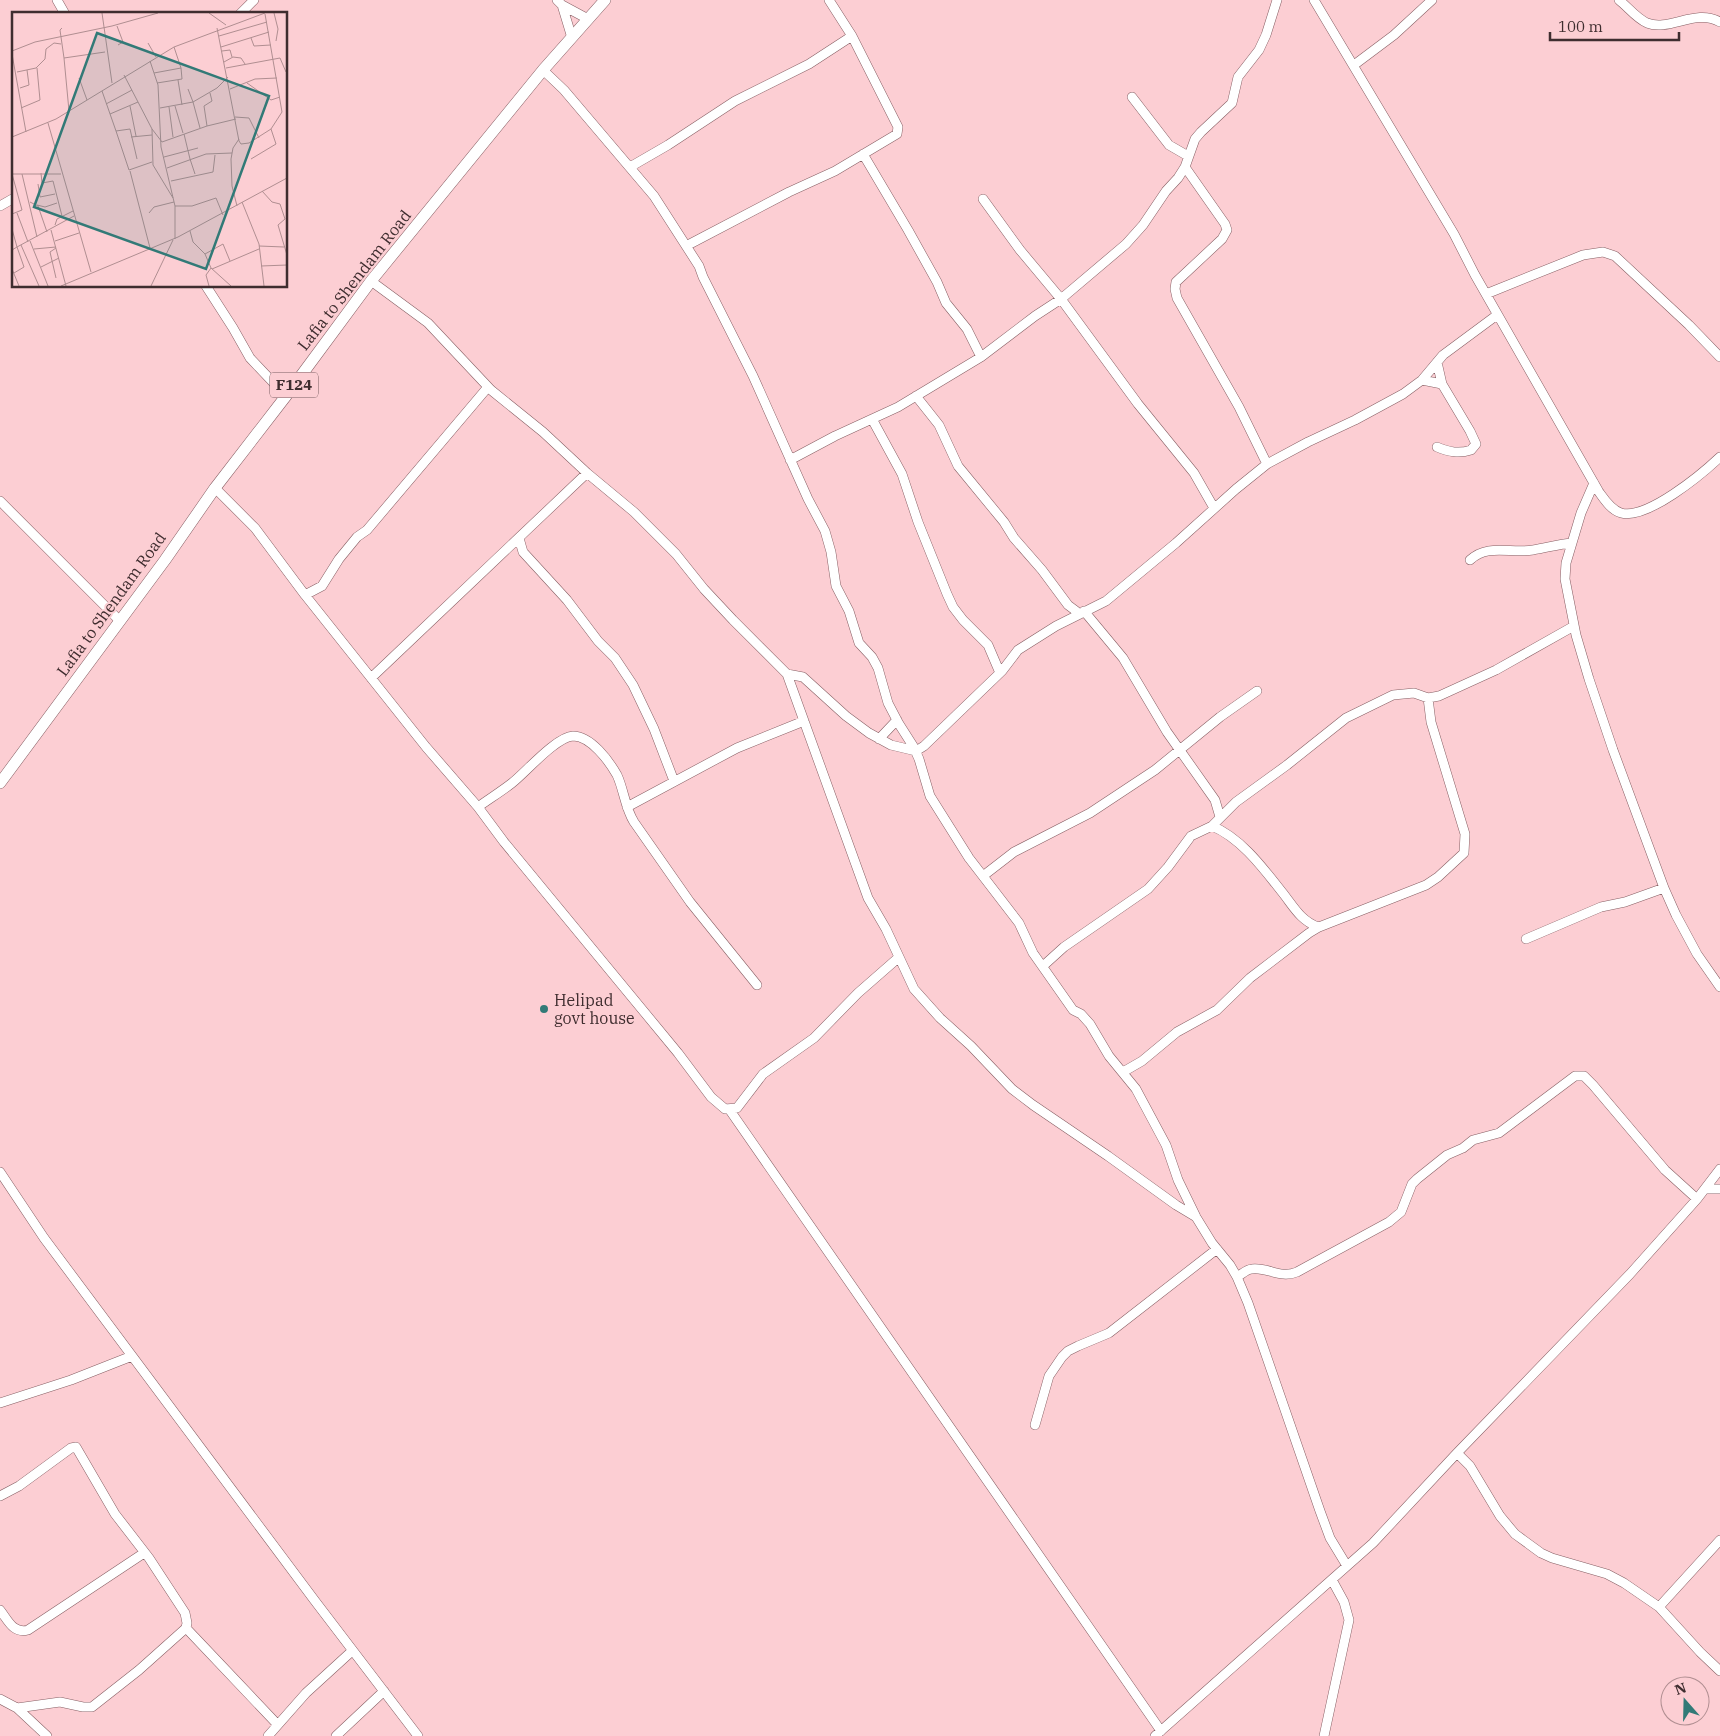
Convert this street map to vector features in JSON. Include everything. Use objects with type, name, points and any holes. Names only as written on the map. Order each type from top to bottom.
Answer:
[{"type":"main road","name":"Lafia to Shendam Road","points":[[1,778],[120,621],[216,488],[371,281],[543,70],[605,0]]},
{"type":"street","points":[[57,0],[64,12]]},
{"type":"street","points":[[242,12],[254,0]]},
{"type":"street","points":[[686,246],[782,195],[835,171],[897,134],[899,130],[852,36],[829,0]]},
{"type":"street","points":[[790,460],[898,407],[981,357],[1061,299],[1126,244],[1143,225],[1185,167],[1195,139],[1232,103],[1238,77],[1259,50],[1266,35],[1277,0]]},
{"type":"street","points":[[1314,0],[1454,234],[1497,315],[1599,492],[1614,510],[1627,514],[1645,509],[1691,482],[1720,457]]},
{"type":"street","points":[[1354,65],[1394,35],[1432,0]]},
{"type":"street","points":[[1619,0],[1641,20],[1652,24],[1698,17],[1720,22]]},
{"type":"street","points":[[560,3],[588,19]]},
{"type":"street","points":[[560,3],[572,38]]},
{"type":"street","points":[[630,166],[668,145],[736,101],[809,64],[852,36]]},
{"type":"street","points":[[543,70],[564,90],[654,196],[699,266],[753,376],[808,499],[825,531],[831,552],[836,586],[849,611],[859,643],[872,657],[878,668],[888,702],[916,751],[930,796],[968,858],[1019,923],[1042,966],[1073,1010],[1081,1014],[1090,1024],[1109,1056],[1136,1089],[1166,1145],[1178,1180],[1196,1217],[1237,1277],[1257,1328],[1330,1538],[1347,1566]]},
{"type":"street","points":[[1132,97],[1165,141],[1188,156]]},
{"type":"street","points":[[863,154],[937,282],[946,304],[967,329],[981,357]]},
{"type":"street","points":[[1185,167],[1225,224],[1227,230],[1222,239],[1176,282],[1177,298],[1239,406],[1267,464]]},
{"type":"street","points":[[0,206],[12,199]]},
{"type":"street","points":[[983,199],[1020,250],[1061,299],[1138,404],[1194,472],[1214,508]]},
{"type":"street","points":[[1486,294],[1582,255],[1603,252],[1615,256],[1720,357]]},
{"type":"street","points":[[371,281],[428,323],[488,387],[543,432],[586,473],[634,512],[676,554],[710,596],[788,674],[868,898],[886,929],[914,989],[940,1018],[971,1046],[1012,1089],[1033,1106],[1196,1217]]},
{"type":"street","points":[[207,288],[250,358],[286,396]]},
{"type":"street","points":[[788,674],[803,677],[846,716],[880,738],[900,748],[916,751],[1000,673],[1018,650],[1082,612],[1106,601],[1267,464],[1383,406],[1402,394],[1422,380],[1443,355],[1497,315]]},
{"type":"street","points":[[1437,362],[1442,384],[1476,444],[1471,450],[1459,452],[1452,452],[1437,447]]},
{"type":"street","points":[[1422,380],[1442,384]]},
{"type":"street","points":[[305,595],[322,586],[339,559],[357,537],[367,530],[488,387]]},
{"type":"street","points":[[916,396],[939,425],[958,466],[1004,522],[1014,538],[1042,570],[1068,605],[1082,612],[1123,658],[1180,750],[1215,800],[1225,831]]},
{"type":"street","points":[[872,419],[902,474],[918,522],[946,594],[963,620],[988,645],[1000,673]]},
{"type":"street","points":[[371,678],[586,473]]},
{"type":"street","points":[[1594,483],[1566,563],[1565,579],[1574,626],[1589,679],[1613,750],[1664,888],[1696,954],[1720,987]]},
{"type":"street","points":[[216,488],[255,528],[305,595],[426,747],[478,806],[504,842],[721,1108],[729,1110],[737,1108],[763,1074],[814,1038],[858,993],[898,958]]},
{"type":"street","points":[[0,501],[120,621]]},
{"type":"street","points":[[519,538],[523,552],[567,600],[598,641],[615,658],[633,685],[654,729],[674,781]]},
{"type":"street","points":[[1470,560],[1476,554],[1488,550],[1522,552],[1572,543]]},
{"type":"street","points":[[507,549],[523,552]]},
{"type":"street","points":[[1042,966],[1064,947],[1148,889],[1168,867],[1191,836],[1212,826],[1229,808],[1351,715],[1387,697],[1402,693],[1414,693],[1428,698],[1439,696],[1496,670],[1574,626]]},
{"type":"street","points":[[983,876],[1014,852],[1090,813],[1155,770],[1220,717],[1257,691]]},
{"type":"street","points":[[1123,1072],[1142,1061],[1177,1032],[1217,1010],[1250,978],[1305,935],[1318,927],[1426,885],[1438,877],[1464,853],[1465,834],[1431,722],[1428,698]]},
{"type":"street","points":[[880,738],[897,720]]},
{"type":"street","points":[[627,807],[737,748],[804,721]]},
{"type":"street","points":[[478,806],[512,783],[559,742],[572,736],[584,739],[592,744],[605,758],[617,776],[634,822],[690,902],[757,985]]},
{"type":"street","points":[[1215,800],[1229,808]]},
{"type":"street","points":[[1212,826],[1225,831],[1269,876],[1305,922],[1318,927]]},
{"type":"street","points":[[1526,939],[1601,908],[1625,902],[1664,888]]},
{"type":"street","points":[[1305,922],[1305,935]]},
{"type":"street","points":[[1237,1277],[1252,1269],[1292,1274],[1388,1222],[1401,1212],[1412,1184],[1447,1155],[1463,1148],[1473,1140],[1499,1133],[1577,1076],[1584,1076],[1593,1085],[1665,1170],[1697,1200]]},
{"type":"street","points":[[729,1110],[1158,1733],[1373,1543],[1630,1274],[1697,1200],[1720,1169]]},
{"type":"street","points":[[0,1172],[44,1238],[418,1736]]},
{"type":"street","points":[[1706,1188],[1720,1189]]},
{"type":"street","points":[[1035,1425],[1049,1376],[1068,1351],[1109,1333],[1217,1250]]},
{"type":"street","points":[[0,1403],[71,1380],[132,1356]]},
{"type":"street","points":[[0,1496],[19,1486],[71,1448],[76,1447],[81,1452],[115,1514],[185,1612],[187,1623],[186,1628],[139,1670],[92,1707],[60,1702],[18,1708]]},
{"type":"street","points":[[1457,1453],[1470,1466],[1500,1516],[1515,1534],[1552,1558],[1607,1574],[1659,1607],[1720,1671]]},
{"type":"street","points":[[1659,1607],[1720,1540]]},
{"type":"street","points":[[0,1610],[14,1630],[20,1632],[28,1630],[144,1553]]},
{"type":"street","points":[[1324,1736],[1349,1620],[1344,1602],[1332,1580]]},
{"type":"street","points":[[186,1628],[278,1724]]},
{"type":"street","points":[[268,1736],[306,1693],[352,1650]]},
{"type":"street","points":[[336,1736],[384,1691]]},
{"type":"street","points":[[0,1700],[18,1708],[48,1736]]},
{"type":"street","points":[[32,1720],[33,1706]]},
{"type":"place","name":"Helipad govt house","points":[[544,1009]]}]
